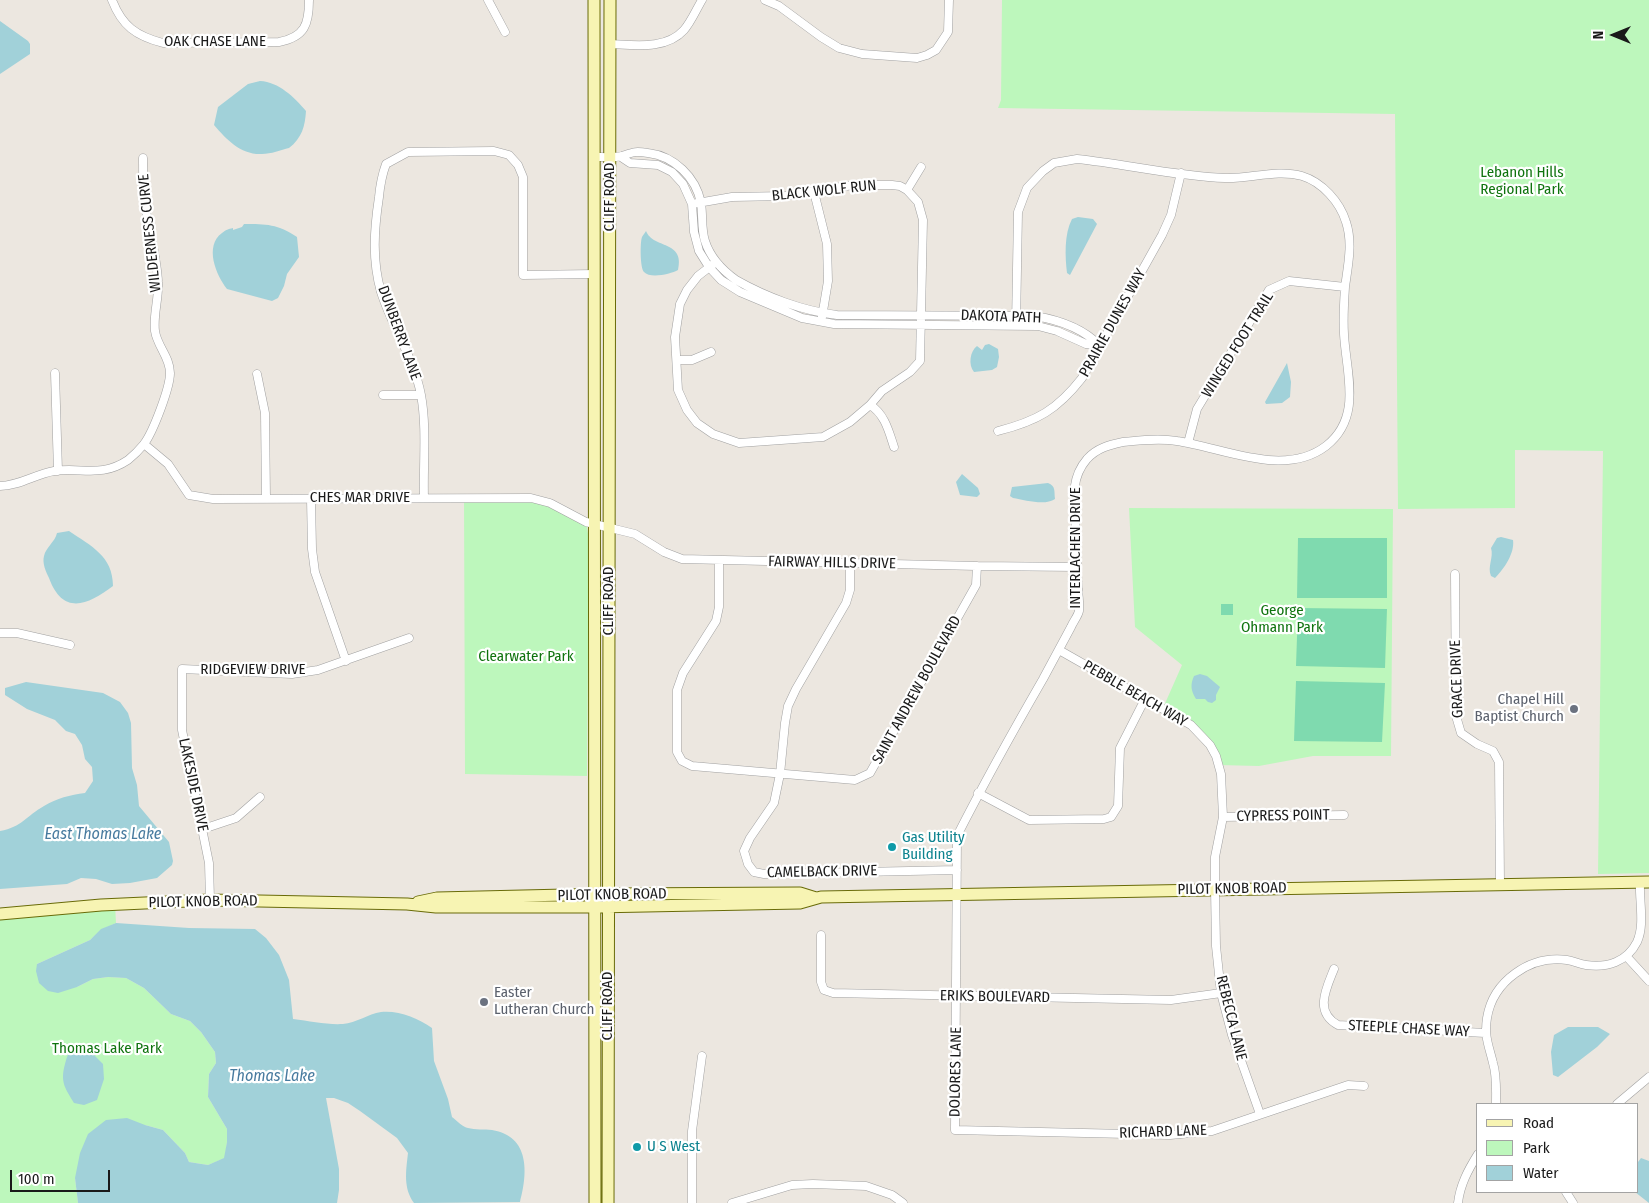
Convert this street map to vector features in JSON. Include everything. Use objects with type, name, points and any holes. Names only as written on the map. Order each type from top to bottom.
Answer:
[{"type":"main road","name":"CLIFF ROAD","points":[[594,0],[594,1203]]},
{"type":"main road","name":"CLIFF ROAD","points":[[608,1203],[609,528],[616,157],[610,44],[610,0]]},
{"type":"main road","name":"PILOT KNOB ROAD","points":[[0,914],[101,905],[210,900],[407,904],[437,898],[800,903],[816,898],[957,894],[1644,882]]},
{"type":"street","name":"OAK CHASE LANE","points":[[112,0],[118,15],[132,30],[146,38],[163,43],[279,42],[289,40],[299,35],[305,27],[309,18],[309,0]]},
{"type":"street","points":[[488,0],[505,32]]},
{"type":"street","points":[[610,44],[660,44],[673,40],[685,30],[702,0]]},
{"type":"street","points":[[765,0],[779,6],[820,37],[840,48],[862,54],[917,58],[936,50],[948,32],[949,0]]},
{"type":"street","name":"DUNBERRY LANE","points":[[424,498],[421,395],[413,368],[381,292],[374,260],[374,229],[382,173],[386,164],[408,152],[494,151],[509,155],[518,164],[523,177],[523,275],[595,274]]},
{"type":"street","name":"DAKOTA PATH","points":[[595,157],[616,157],[630,163],[658,165],[672,172],[696,203],[705,242],[716,262],[727,274],[745,285],[834,324],[1038,326],[1057,331],[1086,344],[1100,346]]},
{"type":"street","name":"WILDERNESS CURVE","points":[[0,486],[9,486],[41,474],[58,471],[91,472],[108,469],[128,460],[144,444],[154,426],[168,386],[170,373],[167,360],[155,331],[158,281],[144,198],[143,158]]},
{"type":"street","name":"INTERLACHEN DRIVE","points":[[957,894],[957,836],[978,793],[1079,611],[1073,499],[1074,484],[1078,470],[1088,457],[1103,446],[1126,442],[1174,440],[1282,462],[1308,457],[1328,445],[1342,428],[1349,409],[1351,388],[1344,338],[1345,287],[1350,247],[1345,217],[1334,199],[1320,187],[1304,177],[1285,173],[1226,178],[1077,159],[1054,163],[1043,171],[1027,188],[1018,212],[1016,325]]},
{"type":"street","points":[[716,262],[698,276],[687,290],[680,304],[675,337],[676,360],[678,390],[687,410],[697,423],[713,434],[740,443],[822,437],[850,422],[870,406],[882,390],[910,372],[920,361],[924,220],[918,202],[907,190],[921,167]]},
{"type":"street","name":"PRAIRIE DUNES WAY","points":[[998,431],[1030,422],[1049,412],[1072,391],[1082,378],[1162,235],[1171,215],[1181,173]]},
{"type":"street","name":"BLACK WOLF RUN","points":[[696,203],[718,198],[767,197],[872,184],[900,186],[907,190]]},
{"type":"street","points":[[814,192],[827,244],[828,281],[822,318]]},
{"type":"street","name":"DAKOTA PATH","points":[[696,203],[694,232],[699,251],[709,268],[721,280],[740,292],[802,318],[922,315],[1035,316],[1066,324],[1091,336],[1100,346]]},
{"type":"street","name":"WINGED FOOT TRAIL","points":[[1188,443],[1197,409],[1269,290],[1288,281],[1345,287]]},
{"type":"street","points":[[676,360],[692,360],[711,352]]},
{"type":"street","points":[[55,373],[58,471]]},
{"type":"street","points":[[257,374],[264,413],[266,499]]},
{"type":"street","points":[[383,395],[421,395]]},
{"type":"street","points":[[870,406],[877,409],[884,419],[894,447]]},
{"type":"street","name":"CHES MAR DRIVE","points":[[144,444],[168,464],[188,495],[213,499],[531,498],[550,503],[580,520],[594,524]]},
{"type":"street","points":[[311,499],[312,549],[315,572],[346,661]]},
{"type":"street","name":"FAIRWAY HILLS DRIVE","points":[[594,524],[635,534],[664,552],[682,559],[1077,567]]},
{"type":"street","name":"SAINT ANDREW BOULEVARD","points":[[720,561],[716,620],[683,673],[677,690],[676,752],[682,761],[692,766],[855,780],[870,773],[976,585],[977,566]]},
{"type":"street","name":"CAMELBACK DRIVE","points":[[850,563],[850,590],[846,604],[788,706],[780,774],[774,803],[750,838],[744,851],[748,864],[754,872],[764,874],[957,870]]},
{"type":"street","name":"GRACE DRIVE","points":[[1455,574],[1456,716],[1461,733],[1492,751],[1499,762],[1500,884]]},
{"type":"street","points":[[0,633],[16,633],[70,645]]},
{"type":"street","name":"RIDGEVIEW DRIVE","points":[[182,669],[292,674],[318,670],[409,638]]},
{"type":"street","name":"PEBBLE BEACH WAY","points":[[1059,650],[1191,725],[1210,746],[1216,756],[1221,774],[1223,817],[1215,857],[1215,889]]},
{"type":"street","name":"LAKESIDE DRIVE","points":[[182,669],[182,730],[209,863],[210,900]]},
{"type":"street","points":[[978,793],[1029,820],[1104,819],[1111,817],[1118,806],[1120,748],[1146,699]]},
{"type":"street","points":[[203,830],[236,818],[260,797]]},
{"type":"street","name":"CYPRESS POINT","points":[[1223,817],[1344,815]]},
{"type":"street","points":[[1496,1103],[1493,1064],[1485,1032],[1487,1016],[1496,993],[1510,977],[1530,964],[1552,960],[1568,960],[1584,965],[1601,966],[1616,963],[1627,957],[1637,942],[1641,928],[1644,882]]},
{"type":"street","name":"REBECCA LANE","points":[[1215,889],[1216,946],[1221,993],[1232,1035],[1260,1114]]},
{"type":"street","name":"DOLORES LANE","points":[[955,1130],[957,894]]},
{"type":"street","name":"ERIKS BOULEVARD","points":[[820,935],[820,982],[824,990],[832,993],[1171,1000],[1221,993]]},
{"type":"street","points":[[1627,957],[1649,981]]},
{"type":"street","name":"STEEPLE CHASE WAY","points":[[1334,969],[1324,994],[1324,1011],[1330,1021],[1338,1026],[1485,1032]]},
{"type":"street","points":[[692,1203],[692,1130],[702,1056]]},
{"type":"street","points":[[1618,1103],[1649,1077]]},
{"type":"street","name":"RICHARD LANE","points":[[955,1130],[1160,1135],[1193,1134],[1212,1131],[1348,1085],[1364,1086]]},
{"type":"street","points":[[1458,1203],[1460,1190],[1476,1157]]},
{"type":"street","points":[[732,1203],[792,1185],[813,1184],[866,1186],[892,1194],[903,1203]]},
{"type":"green space","name":"Lebanon Hills Regional Park","points":[[1002,0],[1649,0],[1649,873],[1598,874],[1603,451],[1515,450],[1515,508],[1398,509],[1395,114],[998,108],[1001,100]]},
{"type":"green space","name":"Clearwater Park","points":[[464,498],[531,498],[586,522],[589,539],[587,776],[465,774]]},
{"type":"green space","name":"George Ohmann Park","points":[[1129,508],[1393,509],[1391,756],[1313,756],[1259,766],[1218,765],[1206,740],[1163,708],[1182,665],[1135,627]]},
{"type":"green space","points":[[1298,538],[1387,538],[1387,598],[1297,598]]},
{"type":"green space","points":[[1221,604],[1233,604],[1233,615],[1221,615]]},
{"type":"green space","points":[[1298,608],[1387,609],[1385,668],[1296,666]]},
{"type":"green space","points":[[1296,681],[1385,683],[1382,742],[1294,741]]},
{"type":"green space","name":"Thomas Lake Park","points":[[115,904],[116,923],[101,930],[90,940],[37,964],[77,987],[93,979],[108,977],[126,978],[144,988],[171,1014],[190,1021],[201,1032],[215,1052],[216,1063],[209,1074],[208,1097],[227,1129],[225,1158],[208,1165],[189,1162],[185,1153],[163,1130],[145,1125],[75,1178],[78,1203],[0,1203],[0,914]]},
{"type":"water","points":[[0,21],[28,41],[30,44],[30,54],[0,74]]},
{"type":"water","points":[[260,81],[280,87],[306,111],[302,131],[289,148],[272,153],[254,154],[235,146],[214,125],[218,107],[248,84]]},
{"type":"water","points":[[1078,217],[1093,219],[1097,224],[1070,275],[1067,273],[1066,267],[1066,238],[1072,219]]},
{"type":"water","points":[[244,224],[272,226],[284,229],[297,237],[299,257],[287,274],[278,298],[272,301],[227,289],[216,269],[213,253],[217,239],[226,230],[242,227]]},
{"type":"water","points":[[646,231],[650,237],[673,249],[679,260],[678,270],[656,275],[644,272],[641,260],[641,244],[642,237]]},
{"type":"water","points":[[989,344],[998,349],[997,367],[992,370],[974,372],[970,362],[973,351],[977,346],[982,350],[985,345]]},
{"type":"water","points":[[1287,363],[1291,382],[1290,397],[1282,403],[1266,404],[1265,402]]},
{"type":"water","points":[[962,474],[978,488],[980,494],[977,497],[960,495],[956,482]]},
{"type":"water","points":[[1048,483],[1053,487],[1054,491],[1055,499],[1051,501],[1035,502],[1010,496],[1012,487]]},
{"type":"water","points":[[69,531],[93,547],[105,559],[112,576],[113,586],[104,593],[85,602],[69,602],[61,598],[55,590],[44,562],[45,553],[57,533]]},
{"type":"water","points":[[1497,538],[1513,540],[1513,545],[1508,560],[1495,578],[1490,573],[1491,548]]},
{"type":"water","points":[[1200,674],[1207,676],[1220,687],[1216,700],[1212,703],[1205,699],[1196,699],[1193,693],[1194,676]]},
{"type":"water","name":"East Thomas Lake","points":[[26,682],[103,693],[120,702],[128,713],[131,723],[132,768],[137,785],[139,806],[169,842],[173,861],[172,865],[157,878],[112,884],[96,879],[81,878],[67,884],[0,889],[0,831],[14,827],[54,801],[85,793],[93,781],[92,767],[85,759],[82,745],[75,734],[66,731],[55,720],[27,709],[5,695],[5,688]]},
{"type":"water","name":"Thomas Lake","points":[[116,923],[189,928],[255,929],[266,938],[279,955],[289,980],[293,1019],[343,1024],[376,1013],[394,1012],[408,1015],[432,1028],[434,1061],[448,1099],[452,1117],[466,1127],[492,1130],[504,1134],[514,1140],[520,1148],[525,1168],[520,1202],[414,1203],[407,1185],[408,1153],[397,1138],[348,1103],[334,1098],[326,1098],[339,1169],[337,1203],[78,1203],[75,1178],[80,1153],[88,1134],[106,1120],[127,1118],[163,1130],[185,1153],[189,1162],[208,1165],[224,1158],[227,1142],[227,1129],[208,1097],[209,1074],[216,1063],[215,1052],[201,1032],[190,1021],[171,1014],[144,988],[126,978],[108,977],[93,979],[58,993],[48,991],[39,983],[36,971],[37,964],[90,940],[101,929]]},
{"type":"water","points":[[1568,1027],[1598,1027],[1610,1034],[1597,1047],[1558,1077],[1553,1075],[1551,1052],[1554,1035]]},
{"type":"water","points":[[74,1046],[93,1054],[103,1064],[104,1079],[97,1100],[84,1105],[74,1103],[63,1080],[66,1059]]},
{"type":"water","points":[[1641,1158],[1649,1161],[1649,1203],[1636,1193],[1639,1193],[1639,1161]]},
{"type":"place","name":"Chapel Hill Baptist Church","points":[[1574,709]]},
{"type":"place","name":"Gas Utility Building","points":[[892,847]]},
{"type":"place","name":"Easter Lutheran Church","points":[[484,1002]]},
{"type":"place","name":"U S West","points":[[637,1147]]}]
